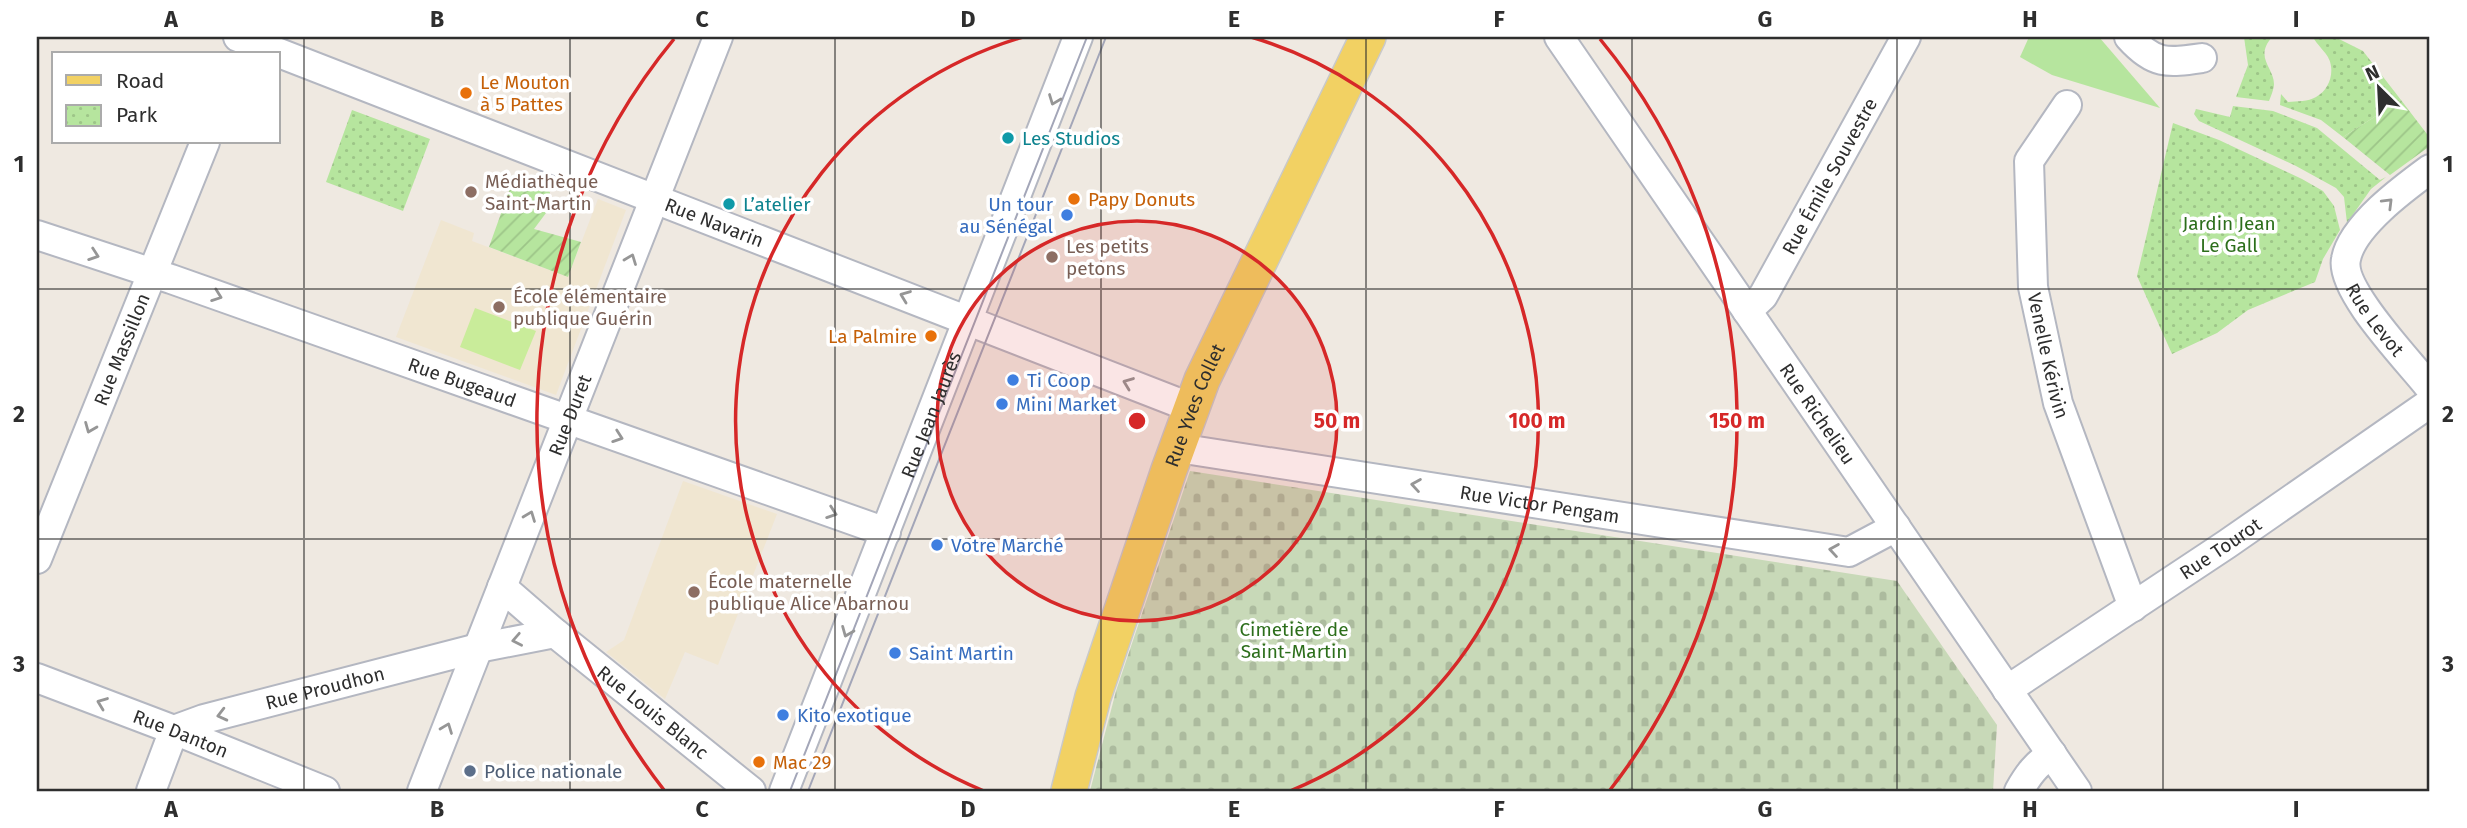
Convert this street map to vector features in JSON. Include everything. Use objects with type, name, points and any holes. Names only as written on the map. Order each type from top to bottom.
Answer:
[{"type":"main road","name":"Rue Yves Collet","points":[[1069,791],[1093,697],[1202,380],[1368,37]]},
{"type":"street","name":"Rue Duret","points":[[422,791],[718,37]]},
{"type":"street","name":"Rue Jean Jaurès","points":[[784,791],[1078,37]]},
{"type":"street","name":"Rue Richelieu","points":[[1559,37],[2077,791]]},
{"type":"street","name":"Rue Émile Souvestre","points":[[1747,311],[1763,296],[1906,37]]},
{"type":"street","points":[[2129,37],[2156,59],[2176,62],[2202,58]]},
{"type":"street","name":"Rue Navarin","points":[[242,42],[269,52]]},
{"type":"street","name":"Rue Navarin","points":[[280,56],[457,122],[1192,408]]},
{"type":"street","name":"Venelle Kérivin","points":[[2067,104],[2029,161],[2033,287],[2058,403],[2133,607]]},
{"type":"street","name":"Rue Massillon","points":[[37,559],[204,144]]},
{"type":"street","name":"Rue Levot","points":[[2430,169],[2398,193],[2351,244],[2345,260],[2347,278],[2358,299],[2430,388]]},
{"type":"street","name":"Rue Bugeaud","points":[[37,235],[886,532]]},
{"type":"street","name":"Rue Tourot","points":[[2007,690],[2430,403]]},
{"type":"street","name":"Rue Victor Pengam","points":[[1178,448],[1849,552],[1896,527]]},
{"type":"street","name":"Rue Louis Blanc","points":[[502,587],[751,791]]},
{"type":"street","points":[[478,648],[555,633]]},
{"type":"street","name":"Rue Proudhon","points":[[174,730],[205,719],[478,648]]},
{"type":"street","name":"Rue Danton","points":[[37,678],[326,791]]},
{"type":"street","points":[[151,791],[174,730]]},
{"type":"street","points":[[2019,791],[2029,773],[2039,762],[2052,754]]},
{"type":"shaded area","name":"École élémentaire publique Guérin","points":[[598,199],[626,210],[556,395],[396,337],[441,220],[474,233],[472,241],[568,277]]},
{"type":"shaded area","name":"École maternelle publique Alice Abarnou","points":[[683,481],[777,514],[718,665],[685,652],[665,699],[606,652],[624,640]]},
{"type":"green space","points":[[2029,37],[2099,37],[2160,108],[2052,75],[2020,57]]},
{"type":"green space","points":[[2244,37],[2272,37],[2265,51],[2274,84],[2269,101],[2236,97],[2248,65]]},
{"type":"green space","points":[[2313,37],[2335,37],[2363,51],[2401,100],[2343,137],[2321,120],[2280,105],[2281,94],[2288,102],[2306,101],[2321,94],[2327,86],[2331,64]]},
{"type":"green space","points":[[2401,100],[2430,138],[2430,146],[2390,175],[2343,137]]},
{"type":"green space","points":[[2233,106],[2273,111],[2317,128],[2380,180],[2386,177],[2371,189],[2347,223],[2344,197],[2336,188],[2296,166],[2199,121],[2194,114],[2196,109],[2230,117]]},
{"type":"green space","points":[[352,110],[430,139],[403,211],[326,182]]},
{"type":"green space","name":"Jardin Jean Le Gall","points":[[2173,123],[2219,140],[2323,191],[2334,206],[2340,230],[2323,259],[2315,282],[2248,310],[2217,333],[2172,354],[2137,276]]},
{"type":"green space","points":[[514,177],[550,192],[546,213],[534,229],[581,242],[568,277],[489,247]]},
{"type":"green space","points":[[475,308],[536,331],[520,370],[460,347]]},
{"type":"green space","name":"Cimetière de Saint-Martin","points":[[1190,471],[1897,581],[1997,725],[1993,791],[1090,791],[1116,691]]},
{"type":"tram line","points":[[790,791],[1087,37]]},
{"type":"tram line","points":[[808,791],[1106,37]]},
{"type":"place","name":"Le Mouton à 5 Pattes","points":[[466,93]]},
{"type":"place","name":"Les Studios","points":[[1008,138]]},
{"type":"place","name":"Médiathèque Saint-Martin","points":[[471,192]]},
{"type":"place","name":"Papy Donuts","points":[[1074,199]]},
{"type":"place","name":"L’atelier","points":[[729,204]]},
{"type":"place","name":"Un tour au Sénégal","points":[[1067,215]]},
{"type":"place","name":"Les petits petons","points":[[1052,257]]},
{"type":"place","name":"École élémentaire publique Guérin","points":[[499,307]]},
{"type":"place","name":"La Palmire","points":[[931,336]]},
{"type":"place","name":"Ti Coop","points":[[1013,380]]},
{"type":"place","name":"Mini Market","points":[[1002,404]]},
{"type":"place","name":"Votre Marché","points":[[937,545]]},
{"type":"place","name":"École maternelle publique Alice Abarnou","points":[[694,592]]},
{"type":"place","name":"Saint Martin","points":[[895,653]]},
{"type":"place","name":"Kito exotique","points":[[783,715]]},
{"type":"place","name":"Mac 29","points":[[759,762]]},
{"type":"place","name":"Police nationale","points":[[470,771]]}]
